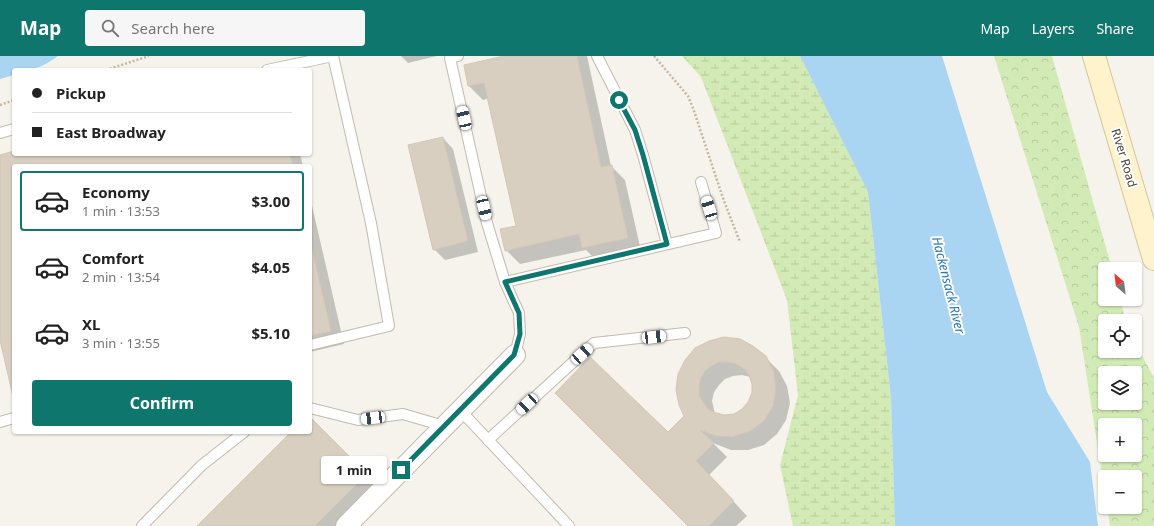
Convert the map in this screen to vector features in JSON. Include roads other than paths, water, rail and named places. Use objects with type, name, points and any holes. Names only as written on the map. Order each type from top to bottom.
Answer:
[{"type":"main road","name":"River Road","points":[[1094,56],[1154,259]]},
{"type":"street","points":[[346,526],[514,355]]},
{"type":"lane","points":[[276,68],[333,56],[371,224],[389,326],[312,345]]},
{"type":"lane","points":[[458,56],[450,58],[487,223],[505,282],[519,313],[520,334],[514,355]]},
{"type":"lane","points":[[597,56],[635,130],[667,244]]},
{"type":"lane","points":[[0,133],[12,130]]},
{"type":"lane","points":[[505,282],[716,233],[701,182]]},
{"type":"lane","points":[[488,440],[594,343],[685,333]]},
{"type":"lane","points":[[312,408],[358,420],[403,414],[444,426]]},
{"type":"lane","points":[[460,410],[569,526]]},
{"type":"lane","points":[[0,422],[12,419]]},
{"type":"lane","points":[[142,526],[202,465],[241,434]]},
{"type":"water","points":[[0,56],[58,56],[38,68],[12,68],[12,76],[0,79]]},
{"type":"water","name":"Hackensack River","points":[[800,56],[942,56],[1047,392],[1090,462],[1098,526],[895,526],[891,398],[868,192]]}]
